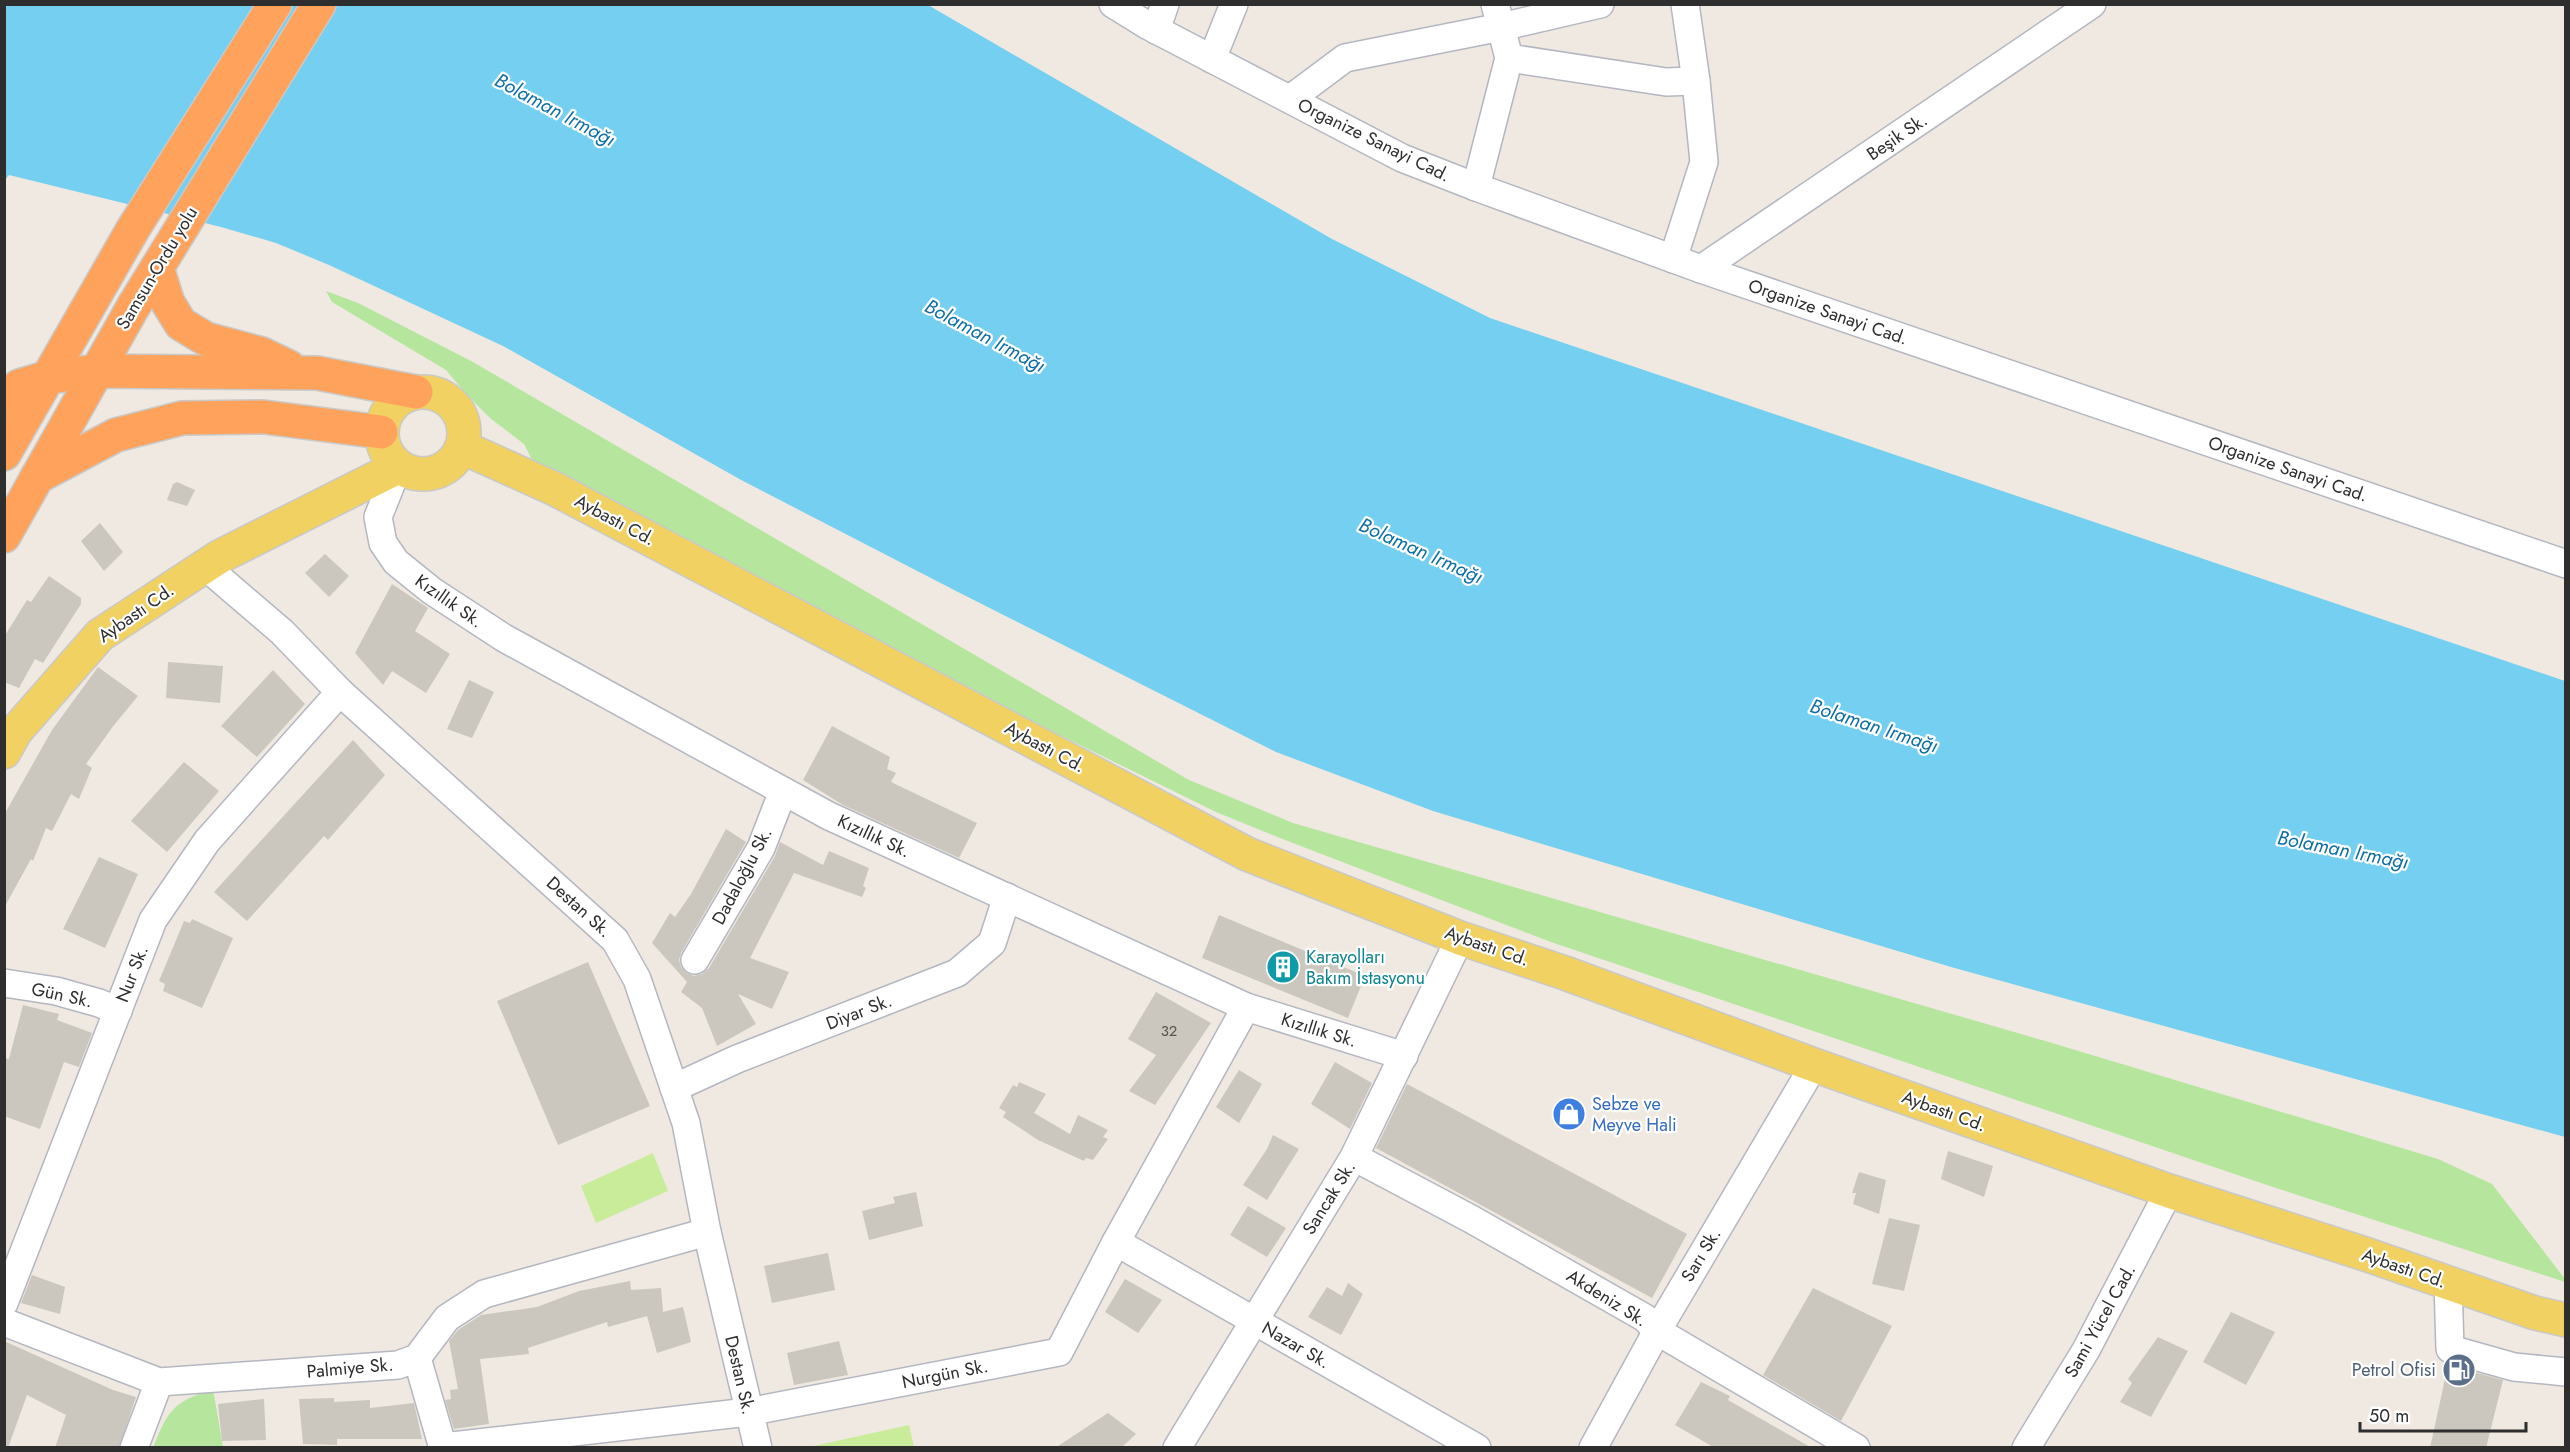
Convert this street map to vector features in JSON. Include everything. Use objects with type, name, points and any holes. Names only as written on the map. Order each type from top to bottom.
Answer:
[{"type":"highway","name":"Samsun-Ordu yolu","points":[[4,454],[133,230],[275,4]]},
{"type":"highway","name":"Samsun-Ordu yolu","points":[[4,536],[162,260],[319,4]]},
{"type":"highway","points":[[162,260],[168,303],[182,324],[206,339],[262,354],[301,374]]},
{"type":"highway","points":[[4,399],[19,387],[49,377],[97,371],[317,373],[416,392]]},
{"type":"highway","points":[[38,477],[116,435],[182,418],[264,417],[381,432]]},
{"type":"main road","points":[[416,392],[430,392],[444,397],[455,406],[462,419],[464,433],[462,447],[456,458],[447,467],[435,473],[423,475],[398,467],[389,458],[383,446],[381,432],[384,418],[392,406],[403,397],[416,392]]},
{"type":"main road","name":"Aybastı Cd.","points":[[462,447],[555,489],[1247,854],[1460,938],[1565,973],[1814,1065],[2169,1191],[2565,1320]]},
{"type":"main road","name":"Aybastı Cd.","points":[[4,753],[15,732],[18,719],[100,635],[219,557],[398,467]]},
{"type":"street","name":"Organize Sanayi Cad.","points":[[1113,4],[1156,30],[1402,158],[1476,188],[1701,269],[2565,564]]},
{"type":"street","points":[[1156,30],[1165,4]]},
{"type":"street","points":[[1212,59],[1233,4]]},
{"type":"street","points":[[1290,99],[1345,58],[1498,16],[1600,4]]},
{"type":"street","points":[[1673,258],[1704,162],[1696,81],[1684,4]]},
{"type":"street","name":"Beşik Sk.","points":[[1701,269],[2092,4]]},
{"type":"street","points":[[1476,188],[1509,58],[1498,16]]},
{"type":"street","points":[[1509,58],[1666,81],[1696,81]]},
{"type":"street","name":"Kızıllık Sk.","points":[[398,467],[378,517],[383,543],[396,562],[432,591],[504,638],[829,816],[1246,1007],[1404,1056]]},
{"type":"street","name":"Destan Sk.","points":[[205,566],[282,632],[340,692],[615,940],[637,979],[686,1123],[707,1232],[758,1448]]},
{"type":"street","name":"Nur Sk.","points":[[4,1303],[153,920],[207,841],[340,692]]},
{"type":"street","name":"Dadaloğlu Sk.","points":[[696,960],[761,848],[783,791]]},
{"type":"street","name":"Diyar Sk.","points":[[674,1088],[737,1059],[957,974],[992,943],[1007,897]]},
{"type":"street","name":"Sancak Sk.","points":[[1178,1448],[1354,1157],[1460,938]]},
{"type":"street","name":"Gün Sk.","points":[[4,983],[56,991],[118,1011]]},
{"type":"street","name":"Nurgün Sk.","points":[[443,1447],[748,1412],[1059,1352],[1116,1242],[1246,1007]]},
{"type":"street","name":"Sarı Sk.","points":[[1593,1448],[1657,1330],[1814,1065]]},
{"type":"street","name":"Akdeniz Sk.","points":[[1354,1157],[1471,1219],[1645,1317],[1657,1330],[1856,1448]]},
{"type":"street","name":"Sami Yücel Cad.","points":[[2026,1448],[2085,1350],[2169,1191]]},
{"type":"street","name":"Palmiye Sk.","points":[[4,1322],[159,1382],[398,1365],[417,1358],[447,1318],[484,1294],[707,1232]]},
{"type":"street","name":"Nazar Sk.","points":[[1116,1242],[1477,1448]]},
{"type":"street","points":[[2448,1283],[2450,1349],[2514,1367],[2565,1372]]},
{"type":"street","points":[[417,1358],[443,1447]]},
{"type":"street","points":[[134,1448],[159,1382]]},
{"type":"green space","points":[[326,291],[358,303],[473,362],[1189,780],[1293,823],[2052,1043],[2438,1159],[2492,1184],[2565,1282],[2267,1185],[1551,942],[1216,812],[966,689],[532,460],[524,444],[490,418],[446,370],[332,302]]},
{"type":"green space","points":[[653,1153],[668,1191],[596,1223],[581,1186]]},
{"type":"green space","points":[[213,1389],[223,1447],[153,1448],[163,1424],[174,1409],[189,1398]]},
{"type":"green space","points":[[909,1425],[914,1447],[809,1447]]},
{"type":"water","name":"Bolaman Irmağı","points":[[5,5],[928,5],[1332,239],[1490,318],[2565,681],[2565,1137],[1951,967],[1433,811],[1276,752],[743,481],[503,346],[329,265],[276,243],[221,227],[9,175],[5,180]]},
{"type":"building","points":[[177,482],[195,490],[187,506],[167,500],[173,484]]},
{"type":"building","points":[[100,523],[123,552],[104,571],[81,541]]},
{"type":"building","points":[[325,554],[349,576],[329,597],[305,573]]},
{"type":"building","points":[[49,576],[81,598],[81,604],[43,663],[35,659],[19,688],[4,682],[4,637],[27,600],[31,602]]},
{"type":"building","points":[[392,584],[428,608],[415,631],[450,654],[426,693],[392,671],[383,685],[355,653]]},
{"type":"building","points":[[168,662],[223,666],[220,703],[166,698]]},
{"type":"building","points":[[98,667],[138,696],[86,764],[92,768],[79,799],[71,794],[52,831],[46,828],[33,861],[31,859],[4,908],[4,815],[52,730]]},
{"type":"building","points":[[273,670],[305,704],[257,757],[221,726]]},
{"type":"building","points":[[469,680],[494,692],[472,738],[447,729]]},
{"type":"building","points":[[832,726],[890,757],[887,769],[896,773],[891,782],[977,823],[959,858],[843,805],[803,780]]},
{"type":"building","points":[[353,740],[385,775],[328,840],[324,836],[247,921],[214,892]]},
{"type":"building","points":[[184,762],[219,791],[167,852],[131,821]]},
{"type":"building","points":[[726,829],[746,842],[681,953],[679,960],[681,967],[694,976],[702,974],[709,968],[775,856],[780,842],[823,865],[829,851],[869,868],[862,897],[794,873],[750,958],[789,972],[772,1009],[738,994],[756,1024],[717,1046],[702,1008],[681,992],[687,982],[652,943],[670,913],[675,917],[691,894]]},
{"type":"building","points":[[99,857],[138,874],[105,948],[63,929]]},
{"type":"building","name":"Karayolları Bakım İstasyonu","points":[[1219,915],[1365,976],[1348,1018],[1202,958]]},
{"type":"building","points":[[192,919],[233,938],[202,1008],[163,991],[165,984],[159,981],[184,921],[190,923]]},
{"type":"building","points":[[588,962],[650,1106],[558,1145],[497,1001]]},
{"type":"building","points":[[1156,992],[1211,1023],[1155,1105],[1129,1091],[1156,1055],[1128,1039]]},
{"type":"building","points":[[23,1005],[59,1014],[57,1020],[92,1033],[79,1067],[64,1062],[40,1129],[4,1116],[4,1058],[9,1059]]},
{"type":"building","points":[[1335,1062],[1372,1083],[1350,1129],[1311,1104]]},
{"type":"building","points":[[1239,1070],[1262,1084],[1239,1123],[1216,1107]]},
{"type":"building","points":[[1019,1082],[1046,1094],[1034,1113],[1070,1134],[1078,1115],[1108,1130],[1103,1137],[1108,1139],[1093,1160],[1086,1158],[1084,1161],[1038,1140],[1003,1117],[1006,1112],[999,1108],[1013,1085],[1017,1087]]},
{"type":"building","points":[[1407,1084],[1687,1234],[1652,1298],[1376,1148]]},
{"type":"building","points":[[1273,1135],[1299,1149],[1267,1200],[1243,1185],[1267,1149]]},
{"type":"building","points":[[1948,1151],[1993,1166],[1984,1197],[1941,1179]]},
{"type":"building","points":[[1859,1172],[1886,1180],[1879,1214],[1853,1204],[1856,1193],[1852,1193]]},
{"type":"building","points":[[916,1192],[923,1226],[869,1240],[862,1211],[895,1203],[893,1197]]},
{"type":"building","points":[[1248,1206],[1286,1228],[1267,1257],[1230,1235]]},
{"type":"building","points":[[1889,1218],[1920,1225],[1904,1291],[1872,1284]]},
{"type":"building","points":[[828,1253],[835,1290],[772,1303],[764,1266]]},
{"type":"building","points":[[32,1275],[65,1287],[60,1314],[21,1303]]},
{"type":"building","points":[[1125,1279],[1162,1300],[1138,1333],[1105,1312]]},
{"type":"building","points":[[630,1281],[631,1290],[661,1288],[663,1312],[683,1307],[691,1342],[657,1353],[647,1316],[608,1327],[607,1322],[528,1348],[529,1354],[480,1359],[489,1424],[454,1429],[445,1400],[451,1399],[450,1390],[458,1389],[449,1341],[458,1330],[481,1315],[537,1307],[579,1291]]},
{"type":"building","points":[[1348,1283],[1363,1294],[1341,1335],[1308,1317],[1327,1287],[1342,1296]]},
{"type":"building","points":[[1813,1288],[1892,1326],[1841,1421],[1763,1375]]},
{"type":"building","points":[[2231,1312],[2275,1332],[2246,1385],[2203,1362]]},
{"type":"building","points":[[2158,1337],[2188,1351],[2151,1417],[2120,1402],[2132,1383],[2128,1379]]},
{"type":"building","points":[[4,1341],[113,1390],[136,1397],[119,1448],[55,1448],[66,1415],[27,1395],[8,1448],[4,1448]]},
{"type":"building","points":[[839,1341],[848,1375],[794,1385],[787,1353]]},
{"type":"building","points":[[2448,1365],[2503,1380],[2486,1448],[2430,1448]]},
{"type":"building","points":[[1701,1382],[1730,1396],[1728,1400],[1812,1448],[1715,1448],[1675,1425]]},
{"type":"building","points":[[334,1398],[334,1402],[370,1400],[370,1408],[414,1403],[422,1439],[337,1439],[337,1445],[303,1444],[299,1399]]},
{"type":"building","points":[[264,1399],[266,1440],[222,1441],[218,1404]]},
{"type":"building","points":[[1108,1413],[1136,1434],[1121,1448],[1055,1448]]},
{"type":"place","name":"Karayolları Bakım İstasyonu","points":[[1283,967]]},
{"type":"place","name":"Sebze ve Meyve Hali","points":[[1569,1114]]},
{"type":"place","name":"Petrol Ofisi","points":[[2459,1370]]}]
